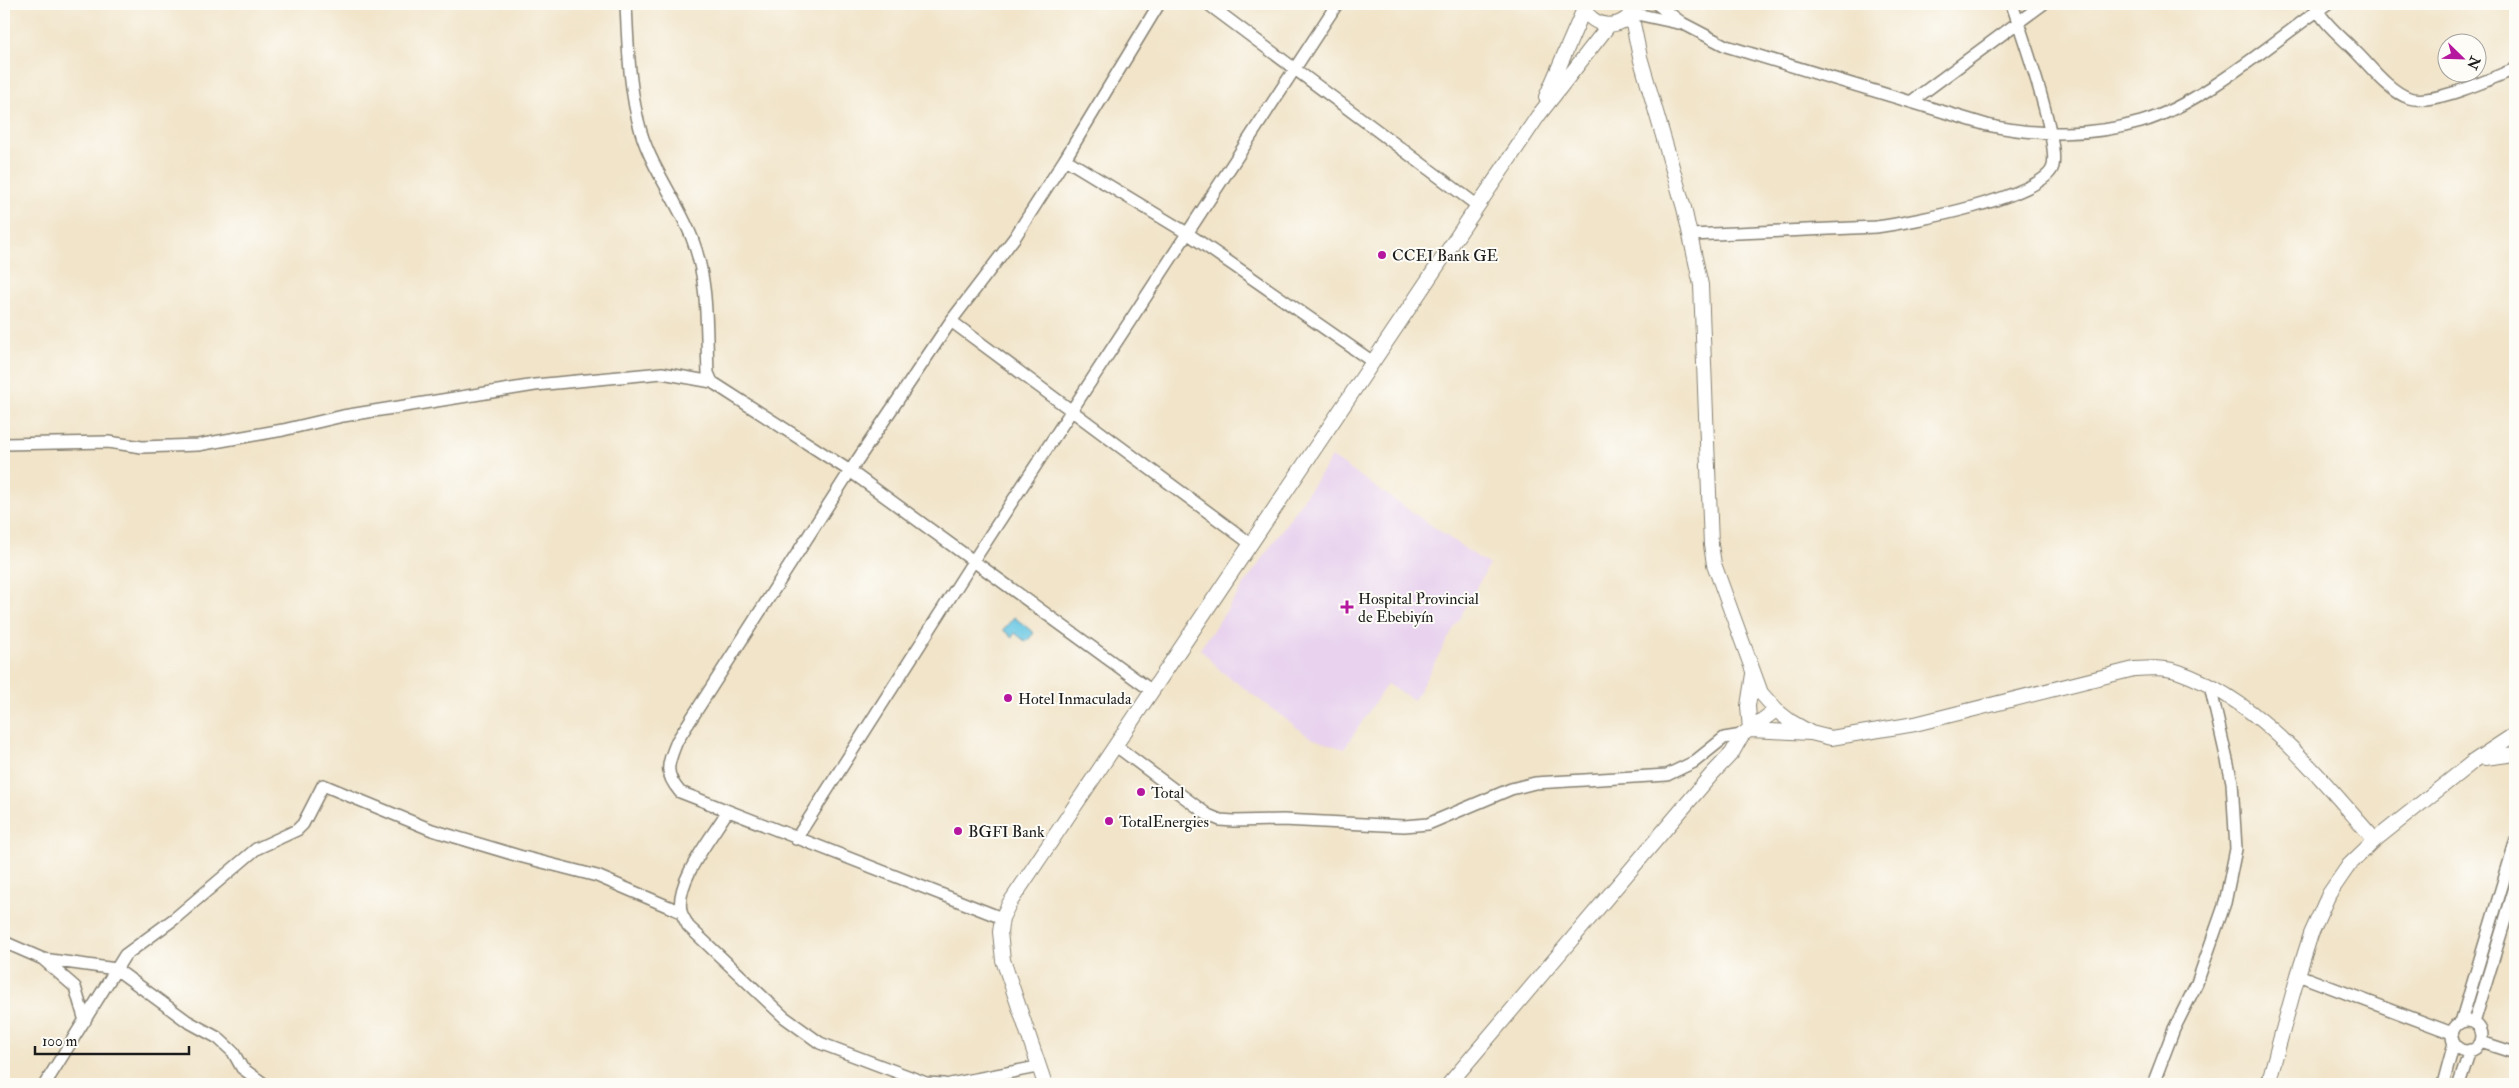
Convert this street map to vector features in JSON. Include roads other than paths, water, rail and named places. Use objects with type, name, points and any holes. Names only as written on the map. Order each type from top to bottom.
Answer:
[{"type":"street","points":[[626,4],[630,75],[641,133],[692,238],[702,272],[707,304],[708,373],[712,382]]},
{"type":"street","points":[[1002,918],[680,792],[670,780],[669,762],[677,741],[850,471],[951,321],[1015,237],[1066,159],[1159,4]]},
{"type":"street","points":[[1208,4],[1478,206]]},
{"type":"street","points":[[796,839],[974,560],[1337,4]]},
{"type":"street","points":[[1657,4],[1682,23],[1726,46],[1912,100],[1987,125],[2011,130],[2086,133],[2142,122],[2179,105],[2229,74],[2319,6],[2395,90],[2410,98],[2424,99],[2466,89],[2515,69]]},
{"type":"street","points":[[1690,235],[1876,227],[1904,223],[1977,206],[2031,186],[2048,176],[2053,167],[2050,132],[2012,4]]},
{"type":"street","points":[[1912,100],[2043,4]]},
{"type":"street","points":[[1583,6],[1594,21],[1614,24],[1640,57]]},
{"type":"street","points":[[1538,116],[1583,6]]},
{"type":"street","points":[[1633,10],[1682,23]]},
{"type":"street","points":[[1044,1084],[1004,960],[1000,932],[1002,918],[1009,904],[1538,116],[1614,24],[1633,10]]},
{"type":"street","points":[[1633,10],[1640,57],[1684,208],[1701,285],[1711,545],[1720,584],[1761,693],[1776,710],[1811,733]]},
{"type":"street","points":[[1066,159],[1187,233],[1373,362]]},
{"type":"street","points":[[951,321],[1251,544]]},
{"type":"street","points":[[4,444],[108,442],[142,448],[198,446],[283,430],[343,416],[535,384],[662,373],[712,382],[850,471],[1152,691]]},
{"type":"street","points":[[1116,746],[1208,815],[1220,820],[1283,820],[1404,826],[1428,824],[1511,789],[1535,783],[1667,775],[1694,762],[1724,738],[1746,732],[1811,733],[1831,738],[1915,724],[2134,669],[2156,668],[2178,672],[2210,686],[2263,722],[2322,779],[2374,840]]},
{"type":"street","points":[[1746,732],[1754,671]]},
{"type":"street","points":[[2153,1084],[2174,1030],[2201,974],[2225,903],[2236,849],[2232,782],[2210,686]]},
{"type":"street","points":[[1449,1084],[1712,774],[1732,753],[1746,732],[1776,710]]},
{"type":"street","points":[[2268,1084],[2311,934],[2329,894],[2349,865],[2374,840],[2474,761],[2515,734]]},
{"type":"street","points":[[2474,761],[2503,754],[2515,754]]},
{"type":"street","points":[[45,1084],[125,955],[174,919],[256,849],[297,830],[303,824],[323,785],[432,830],[519,856],[597,876],[681,912],[693,930],[784,1017],[820,1043],[926,1082],[944,1084]]},
{"type":"street","points":[[681,912],[681,895],[686,879],[727,812]]},
{"type":"street","points":[[2443,1084],[2453,1038],[2461,1022],[2515,843]]},
{"type":"street","points":[[2474,1023],[2513,905],[2515,887]]},
{"type":"street","points":[[4,942],[43,959],[116,968],[187,1021],[218,1038],[233,1052],[242,1068],[264,1084]]},
{"type":"street","points":[[43,959],[75,987],[85,1021]]},
{"type":"street","points":[[2298,974],[2453,1038],[2459,1049],[2470,1050],[2476,1048],[2481,1042],[2481,1032],[2474,1023],[2461,1022]]},
{"type":"street","points":[[2481,1042],[2515,1053]]},
{"type":"street","points":[[2459,1084],[2470,1050]]},
{"type":"street","points":[[950,1084],[1037,1067]]},
{"type":"water","points":[[1014,617],[1034,633],[1026,642],[1015,633],[1012,637],[1003,630]]},
{"type":"place","name":"CCEI Bank GE","points":[[1382,255]]},
{"type":"place","name":"Hospital Provincial de Ebebiyín","points":[[1347,607]]},
{"type":"place","name":"Hotel Inmaculada","points":[[1008,698]]},
{"type":"place","name":"Total","points":[[1141,792]]},
{"type":"place","name":"TotalEnergies","points":[[1109,821]]},
{"type":"place","name":"BGFI Bank","points":[[958,831]]}]
